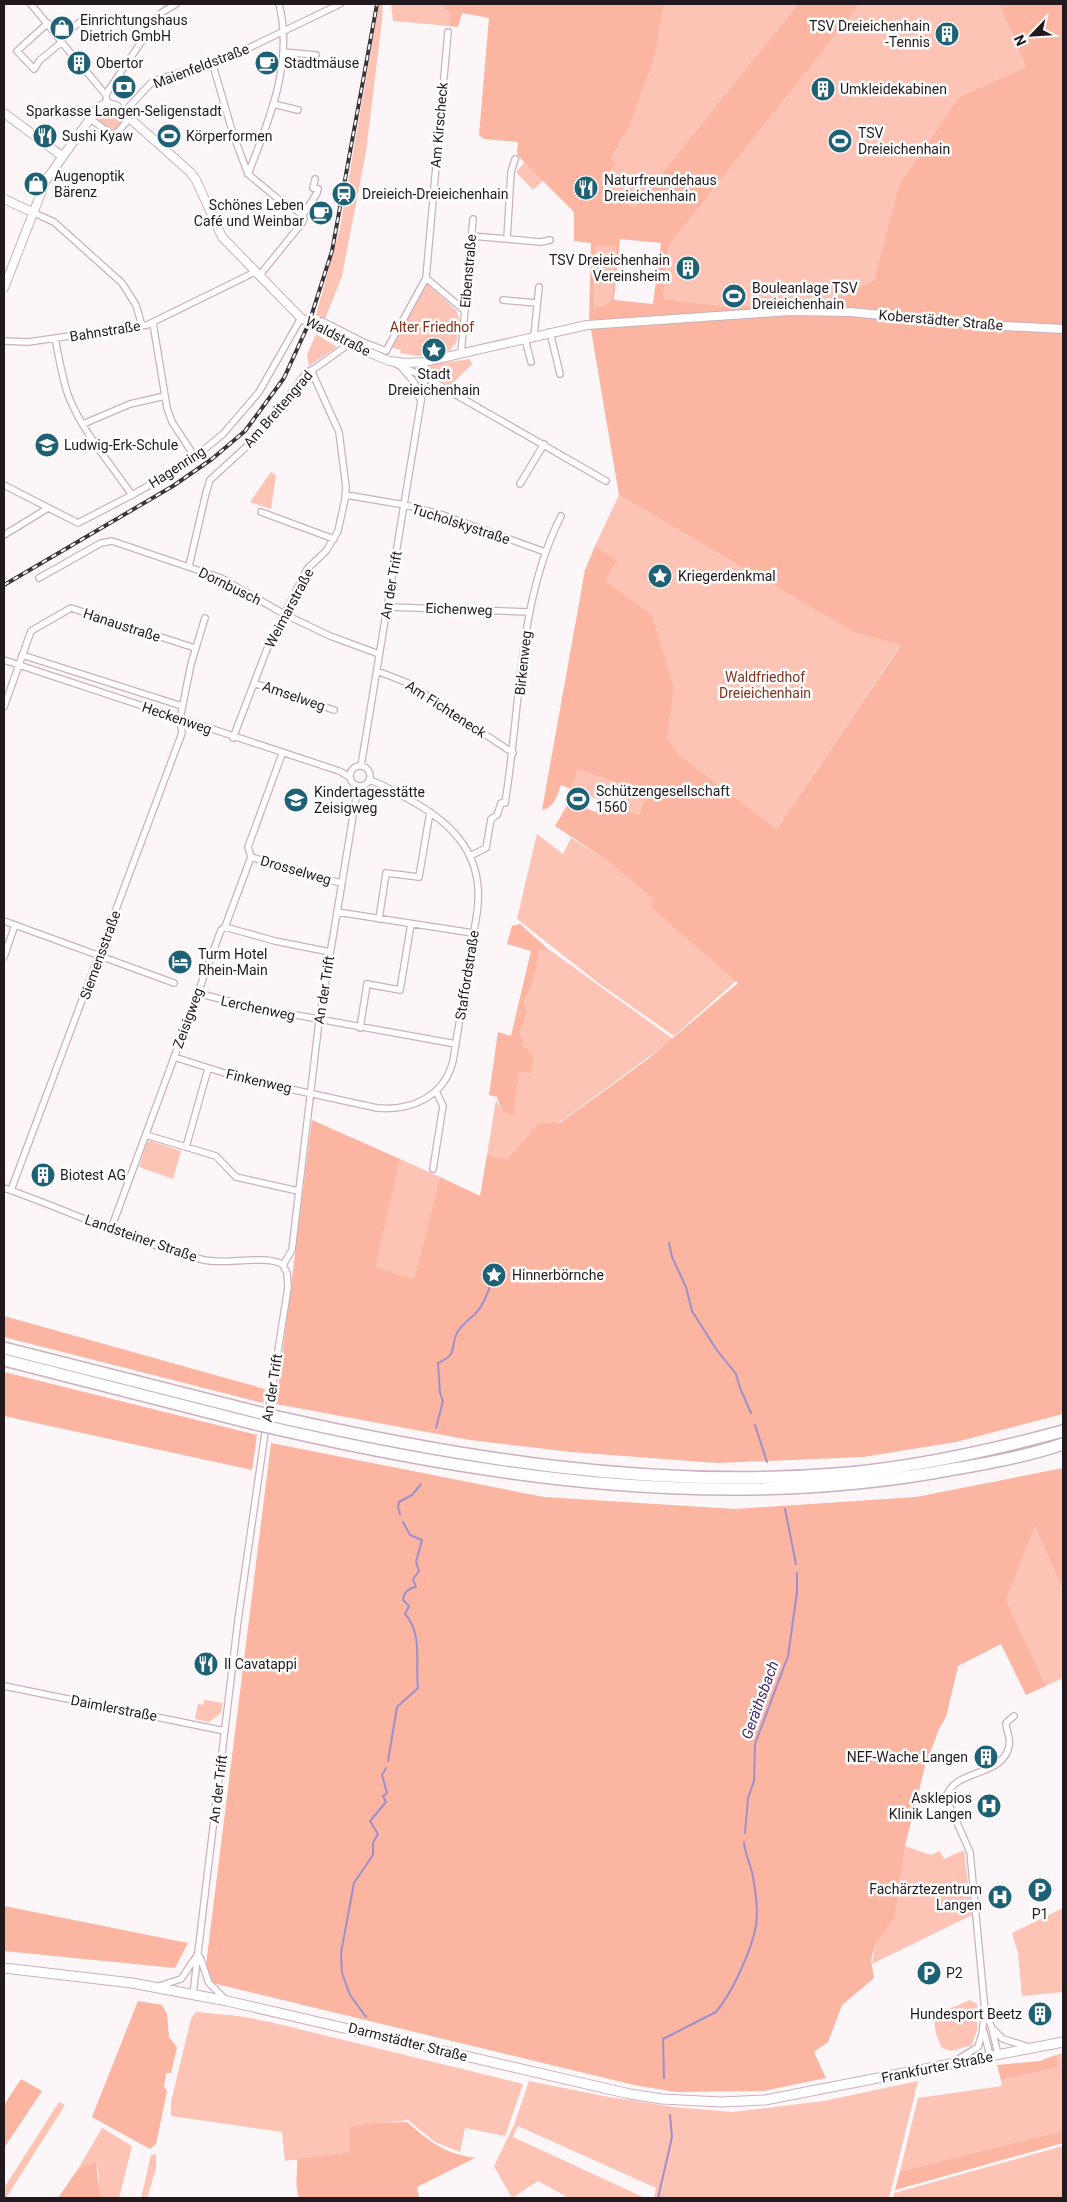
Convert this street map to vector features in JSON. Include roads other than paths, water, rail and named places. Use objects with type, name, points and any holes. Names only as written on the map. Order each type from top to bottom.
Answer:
[{"type":"highway","points":[[4,1348],[253,1411],[404,1444],[596,1471],[731,1478],[836,1474],[926,1462],[982,1451],[1063,1431]]},
{"type":"highway","points":[[4,1360],[277,1429],[467,1468],[586,1483],[675,1489],[751,1490],[855,1484],[929,1474],[1043,1451],[1063,1449]]},
{"type":"highway","points":[[1043,1451],[1063,1444]]},
{"type":"main road","name":"Darmstädter Straße","points":[[4,1968],[158,1987],[227,2001],[630,2094],[662,2099],[721,2102],[765,2100],[812,2092]]},
{"type":"main road","name":"Frankfurter Straße","points":[[812,2092],[1063,2042]]},
{"type":"street","points":[[31,4],[48,23],[106,99]]},
{"type":"street","points":[[4,286],[46,180],[89,118],[102,105],[161,13],[176,4]]},
{"type":"street","points":[[248,174],[267,127],[283,52],[283,30],[279,4]]},
{"type":"street","name":"Maienfeldstraße","points":[[124,112],[153,81],[237,54],[283,30],[340,4]]},
{"type":"street","points":[[48,23],[17,51],[34,69],[40,60],[84,19]]},
{"type":"street","name":"Am Kirscheck","points":[[322,321],[386,351],[426,278],[448,32]]},
{"type":"street","points":[[283,52],[316,55]]},
{"type":"street","points":[[212,62],[233,134],[248,174],[277,198],[303,214]]},
{"type":"street","name":"Waldstraße","points":[[106,99],[124,112],[193,176],[222,238],[301,318],[349,344],[425,377],[606,481]]},
{"type":"street","points":[[273,104],[298,110]]},
{"type":"street","points":[[4,114],[62,156]]},
{"type":"street","points":[[89,118],[114,136],[130,118]]},
{"type":"street","points":[[507,239],[511,172],[515,159]]},
{"type":"street","name":"Bahnstraße","points":[[4,342],[55,339],[142,326],[153,323],[257,274],[297,232],[304,219],[303,214],[317,193],[318,189],[313,188],[315,179]]},
{"type":"street","points":[[4,199],[54,222],[122,283],[136,305],[142,326]]},
{"type":"street","name":"Eibenstraße","points":[[461,354],[473,219]]},
{"type":"street","points":[[472,236],[541,242],[550,240]]},
{"type":"street","points":[[426,278],[465,311]]},
{"type":"street","points":[[534,336],[538,286]]},
{"type":"street","points":[[503,300],[537,303]]},
{"type":"street","name":"Koberstädter Straße","points":[[389,361],[406,364],[424,362],[550,332],[608,322],[824,310],[988,325],[1063,329]]},
{"type":"street","name":"Hagenring","points":[[4,485],[80,523],[132,495],[196,457],[223,434],[254,399],[301,318]]},
{"type":"street","points":[[153,323],[165,396],[172,422],[196,457]]},
{"type":"street","points":[[550,332],[560,374]]},
{"type":"street","points":[[525,338],[531,362]]},
{"type":"street","points":[[55,339],[65,385],[83,424],[132,495]]},
{"type":"street","name":"Am Breitengrad","points":[[190,566],[210,480],[257,437],[298,382],[311,370],[349,344]]},
{"type":"street","name":"An der Trift","points":[[389,361],[403,369],[411,378],[417,388],[421,404]]},
{"type":"street","name":"An der Trift","points":[[361,766],[421,404],[425,377],[424,362]]},
{"type":"street","name":"Weimarstraße","points":[[233,738],[267,649],[284,614],[307,569],[334,540],[346,495],[339,432],[311,370]]},
{"type":"street","points":[[83,424],[130,404],[165,396]]},
{"type":"street","points":[[520,484],[544,444]]},
{"type":"street","name":"Tucholskystraße","points":[[346,495],[405,505],[443,515],[545,552]]},
{"type":"street","points":[[4,536],[48,508]]},
{"type":"street","points":[[261,512],[334,540]]},
{"type":"street","name":"Birkenweg","points":[[470,856],[486,848],[491,820],[499,812],[500,804],[505,803],[513,753],[529,612],[545,552],[561,516]]},
{"type":"street","name":"Dornbusch","points":[[39,578],[107,541],[190,566],[236,586],[284,614],[330,636],[379,654]]},
{"type":"street","name":"Eichenweg","points":[[388,607],[529,612]]},
{"type":"street","name":"Hanaustraße","points":[[4,707],[31,631],[71,608],[195,648]]},
{"type":"street","name":"Siemensstraße","points":[[11,1190],[182,733],[180,719],[182,706],[195,648],[205,618]]},
{"type":"street","points":[[22,655],[182,706]]},
{"type":"street","name":"Heckenweg","points":[[4,660],[233,738],[339,771],[350,777]]},
{"type":"street","name":"Am Fichteneck","points":[[377,671],[408,683],[513,753]]},
{"type":"street","name":"Amselweg","points":[[254,683],[334,710]]},
{"type":"street","name":"Zeisigweg","points":[[112,1229],[197,994],[221,930],[225,928],[251,857],[248,847],[282,754]]},
{"type":"street","points":[[361,766],[368,771],[369,780],[364,785],[358,786],[352,783],[350,777],[354,768],[361,766]]},
{"type":"street","name":"Staffordstraße","points":[[311,1093],[371,1107],[398,1109],[420,1102],[436,1091],[449,1074],[456,1044],[479,894],[477,876],[470,856],[454,833],[430,812],[401,795],[369,780]]},
{"type":"street","name":"An der Trift","points":[[193,1994],[254,1502],[288,1287],[287,1273],[283,1265],[292,1250],[319,1020],[358,786]]},
{"type":"street","points":[[379,919],[386,873],[420,877],[430,812]]},
{"type":"street","name":"Drosselweg","points":[[251,857],[341,883]]},
{"type":"street","points":[[337,912],[474,933]]},
{"type":"street","points":[[4,921],[174,984]]},
{"type":"street","points":[[360,1028],[367,984],[400,990],[412,924]]},
{"type":"street","points":[[4,957],[15,925]]},
{"type":"street","points":[[225,928],[275,941],[330,952]]},
{"type":"street","name":"Lerchenweg","points":[[197,994],[252,1008],[456,1044]]},
{"type":"street","name":"Finkenweg","points":[[174,1057],[208,1069],[256,1082],[311,1093]]},
{"type":"street","name":"Finkenweg","points":[[186,1147],[208,1069]]},
{"type":"street","points":[[433,1170],[442,1109],[442,1102],[436,1091]]},
{"type":"street","points":[[146,1135],[219,1158],[236,1177],[298,1191]]},
{"type":"street","name":"Landsteiner Straße","points":[[4,1188],[112,1229],[206,1260],[272,1261],[283,1265]]},
{"type":"street","name":"Daimlerstraße","points":[[4,1686],[225,1731]]},
{"type":"street","points":[[951,2063],[978,2047],[983,2030],[985,2011],[970,1852],[948,1805],[948,1793],[953,1784],[1001,1762],[1010,1745],[1006,1723],[1014,1716]]},
{"type":"street","points":[[158,1987],[181,1979],[199,1953]]},
{"type":"street","points":[[199,1953],[209,1983],[227,2001]]},
{"type":"street","points":[[985,2011],[992,2028],[994,2055]]},
{"type":"street","points":[[992,2028],[1003,2039],[1033,2048]]},
{"type":"street","points":[[983,2030],[994,2055]]},
{"type":"waterway","name":"Geräthsbach","points":[[669,1243],[672,1257],[686,1287],[692,1311],[716,1349],[736,1374],[751,1413]]},
{"type":"waterway","points":[[436,1428],[443,1401],[440,1393],[438,1363],[452,1353],[457,1333],[482,1304],[494,1275]]},
{"type":"waterway","name":"Geräthsbach","points":[[755,1425],[767,1462]]},
{"type":"waterway","points":[[400,1514],[399,1502],[412,1495],[421,1484]]},
{"type":"waterway","name":"Geräthsbach","points":[[785,1509],[796,1564]]},
{"type":"waterway","points":[[388,1761],[397,1707],[418,1688],[416,1639],[411,1622],[405,1614],[409,1606],[403,1600],[407,1591],[416,1587],[413,1579],[419,1571],[416,1562],[422,1540],[410,1535],[403,1522]]},
{"type":"waterway","name":"Geräthsbach","points":[[745,1833],[748,1798],[754,1781],[755,1744],[788,1656],[797,1592],[797,1573]]},
{"type":"waterway","points":[[366,2017],[350,1995],[342,1973],[341,1953],[354,1883],[373,1855],[373,1843],[378,1834],[370,1821],[386,1802],[383,1796],[387,1793],[382,1775],[386,1768]]},
{"type":"waterway","name":"Geräthsbach","points":[[664,2078],[663,2039],[716,2012],[735,1983],[746,1959],[754,1935],[757,1915],[753,1878],[744,1842]]},
{"type":"waterway","name":"Geräthsbach","points":[[658,2198],[672,2137],[670,2115]]},
{"type":"railway","points":[[4,585],[173,486],[212,459],[245,431],[284,378],[309,323],[332,251],[377,4]]},
{"type":"place","name":"Einrichtungshaus Dietrich GmbH","points":[[62,28]]},
{"type":"place","name":"TSV Dreieichenhain -Tennis","points":[[947,34]]},
{"type":"place","name":"Obertor","points":[[79,63]]},
{"type":"place","name":"Stadtmäuse","points":[[267,63]]},
{"type":"place","name":"Sparkasse Langen-Seligenstadt","points":[[124,87]]},
{"type":"place","name":"Umkleidekabinen","points":[[823,89]]},
{"type":"place","name":"Sushi Kyaw","points":[[45,136]]},
{"type":"place","name":"Körperformen","points":[[169,136]]},
{"type":"place","name":"TSV Dreieichenhain","points":[[840,141]]},
{"type":"place","name":"Augenoptik Bärenz","points":[[36,184]]},
{"type":"place","name":"Naturfreundehaus Dreieichenhain","points":[[586,188]]},
{"type":"place","name":"Dreieich-Dreieichenhain","points":[[344,194]]},
{"type":"place","name":"Schönes Leben Café und Weinbar","points":[[321,213]]},
{"type":"place","name":"TSV Dreieichenhain Vereinsheim","points":[[688,268]]},
{"type":"place","name":"Bouleanlage TSV Dreieichenhain","points":[[734,296]]},
{"type":"place","name":"Stadt Dreieichenhain","points":[[434,350]]},
{"type":"place","name":"Ludwig-Erk-Schule","points":[[47,445]]},
{"type":"place","name":"Kriegerdenkmal","points":[[660,576]]},
{"type":"place","name":"Schützengesellschaft 1560","points":[[578,799]]},
{"type":"place","name":"Kindertagesstätte Zeisigweg","points":[[296,800]]},
{"type":"place","name":"Turm Hotel Rhein-Main","points":[[180,962]]},
{"type":"place","name":"Biotest AG","points":[[43,1175]]},
{"type":"place","name":"Hinnerbörnche","points":[[494,1275]]},
{"type":"place","name":"Il Cavatappi","points":[[206,1664]]},
{"type":"place","name":"NEF-Wache Langen","points":[[986,1757]]},
{"type":"place","name":"Asklepios Klinik Langen","points":[[989,1806]]},
{"type":"place","name":"P1","points":[[1040,1890]]},
{"type":"place","name":"Fachärztezentrum Langen","points":[[1000,1897]]},
{"type":"place","name":"P2","points":[[929,1973]]},
{"type":"place","name":"Hundesport Beetz","points":[[1040,2014]]},
{"type":"park label","name":"Alter Friedhof","points":[[432,327]]},
{"type":"park label","name":"Waldfriedhof Dreieichenhain","points":[[765,686]]}]
